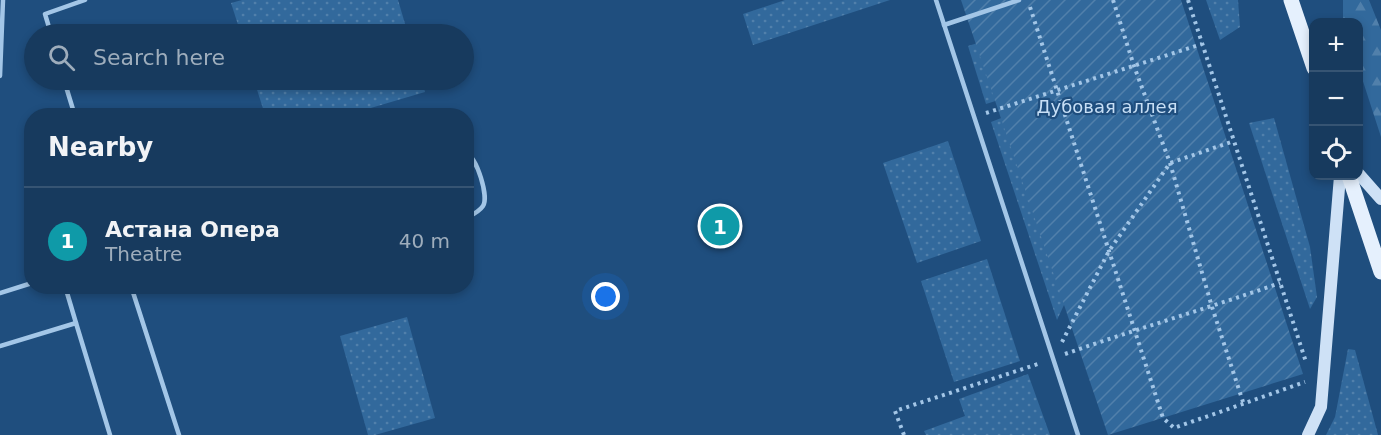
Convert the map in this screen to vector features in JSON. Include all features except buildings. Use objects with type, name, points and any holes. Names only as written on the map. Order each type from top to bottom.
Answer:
[{"type":"main road","points":[[1291,0],[1309,53]]},
{"type":"main road","points":[[1363,178],[1381,199]]},
{"type":"main road","points":[[1308,435],[1321,407],[1340,180]]},
{"type":"main road","points":[[1350,180],[1381,272]]},
{"type":"lane","points":[[0,76],[3,0]]},
{"type":"lane","points":[[48,24],[45,14],[85,0]]},
{"type":"lane","points":[[936,0],[1078,435]]},
{"type":"lane","points":[[944,25],[1020,0]]},
{"type":"lane","points":[[67,90],[73,108]]},
{"type":"lane","points":[[474,158],[485,199],[483,206],[474,212]]},
{"type":"lane","points":[[0,293],[24,286]]},
{"type":"lane","points":[[67,294],[110,435]]},
{"type":"lane","points":[[134,294],[179,435]]},
{"type":"lane","points":[[0,346],[76,323]]},
{"type":"path","points":[[1028,0],[1163,418],[1167,424],[1173,428],[1312,379]]},
{"type":"path","points":[[1113,0],[1134,66],[1170,163],[1212,307],[1243,402]]},
{"type":"path","points":[[1188,0],[1308,369]]},
{"type":"path","points":[[974,117],[1202,44]]},
{"type":"path","points":[[1053,358],[1109,251],[1170,163],[1234,141]]},
{"type":"path","points":[[904,435],[895,411],[1135,329],[1212,307],[1280,283]]},
{"type":"green space","points":[[242,0],[398,0],[405,24],[238,24],[231,3]]},
{"type":"green space","points":[[785,0],[890,0],[753,45],[743,14]]},
{"type":"green space","name":"Дубовая аллея","points":[[961,0],[1181,0],[1303,374],[1108,435]]},
{"type":"green space","points":[[1206,0],[1238,0],[1240,27],[1220,40]]},
{"type":"green space","points":[[1343,0],[1369,0],[1381,30],[1381,137],[1363,81],[1363,18],[1343,18]]},
{"type":"green space","points":[[1013,32],[1031,90],[986,104],[968,46]]},
{"type":"green space","points":[[257,90],[424,90],[425,92],[371,108],[263,108]]},
{"type":"green space","points":[[1037,104],[1091,247],[1057,320],[991,122]]},
{"type":"green space","points":[[1274,118],[1310,247],[1317,297],[1310,309],[1249,123]]},
{"type":"green space","points":[[948,141],[981,241],[917,263],[883,163]]},
{"type":"green space","points":[[987,259],[1020,361],[954,382],[921,281]]},
{"type":"green space","points":[[407,317],[435,418],[368,435],[340,336]]},
{"type":"green space","points":[[1348,349],[1355,350],[1378,435],[1326,435],[1335,417]]},
{"type":"green space","points":[[1028,374],[1050,435],[926,435],[924,431],[965,416],[959,399]]},
{"type":"place","name":"Астана Опера","points":[[720,226]]}]
